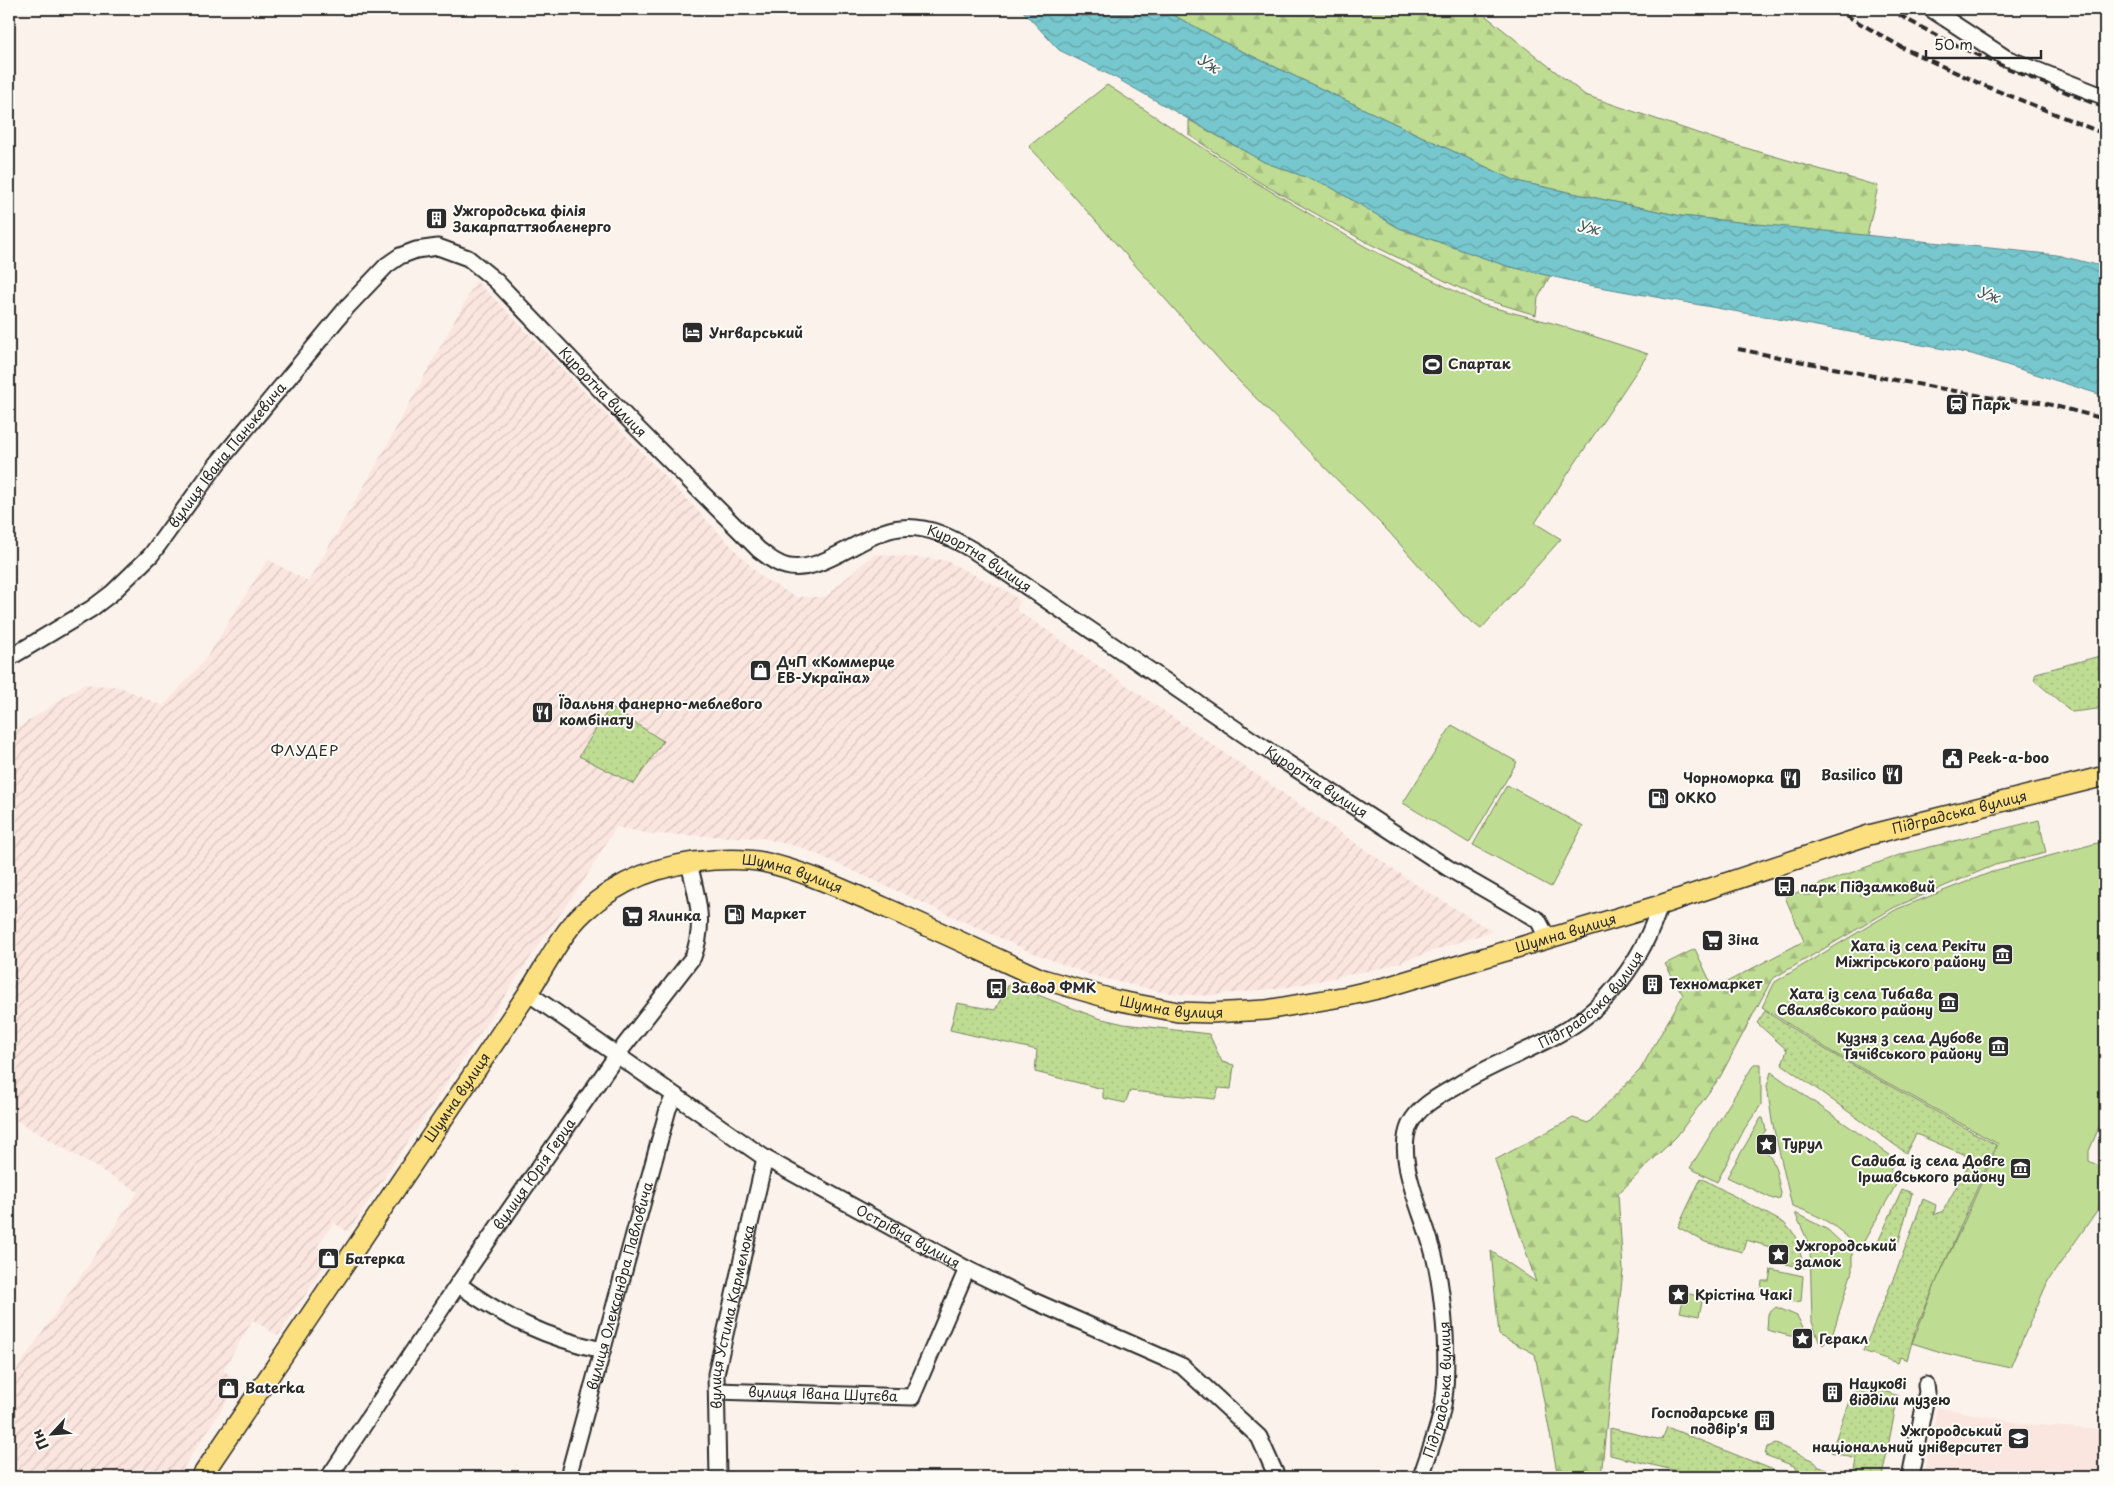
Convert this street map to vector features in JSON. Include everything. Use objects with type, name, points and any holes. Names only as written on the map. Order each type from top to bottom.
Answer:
[{"type":"main road","name":"Підградська вулиця","points":[[1660,905],[1869,835],[2105,776]]},
{"type":"main road","name":"Шумна вулиця","points":[[201,1477],[528,993],[570,926],[594,903],[614,888],[635,878],[670,865],[689,862],[733,859],[762,862],[794,870],[901,914],[1042,978],[1115,1000],[1178,1012],[1211,1013],[1266,1010],[1386,987],[1660,905]]},
{"type":"street","points":[[1931,9],[2006,58],[2105,97]]},
{"type":"street","name":"вулиця Івана Панькевича","points":[[9,658],[91,609],[112,593],[151,555],[217,464],[348,306],[387,265],[400,256],[416,250],[438,247]]},
{"type":"street","name":"Курортна вулиця","points":[[438,247],[468,258],[496,281],[641,432],[759,550],[779,564],[799,568],[820,564],[883,531],[892,529],[924,529],[946,535],[976,552],[1249,738],[1448,868],[1538,920],[1548,939]]},
{"type":"street","name":"вулиця Юрія Герца","points":[[329,1477],[458,1284],[617,1055],[693,957],[701,927],[697,893],[689,862]]},
{"type":"street","name":"Підградська вулиця","points":[[1421,1477],[1441,1414],[1444,1397],[1446,1365],[1445,1332],[1433,1248],[1410,1178],[1405,1150],[1405,1136],[1419,1111],[1442,1094],[1469,1078],[1558,1034],[1597,1007],[1616,988],[1639,954],[1652,929],[1660,905]]},
{"type":"street","name":"Острівна вулиця","points":[[528,993],[765,1158],[967,1269],[1032,1301],[1182,1366],[1259,1437],[1278,1477]]},
{"type":"street","name":"вулиця Олександра Павловича","points":[[568,1477],[668,1109],[674,1096]]},
{"type":"street","name":"вулиця Устима Кармелюка","points":[[718,1477],[716,1374],[765,1158]]},
{"type":"street","name":"вулиця Івана Шутєва","points":[[716,1391],[912,1396],[967,1269]]},
{"type":"street","points":[[458,1284],[485,1304],[516,1322],[546,1335],[602,1350]]},
{"type":"street","points":[[1910,1477],[1927,1392],[1926,1385]]},
{"type":"shaded area","points":[[476,281],[761,577],[796,597],[825,597],[874,554],[945,560],[1001,587],[1021,601],[1016,609],[1412,882],[1492,931],[1386,967],[1289,987],[1204,996],[1161,992],[1090,975],[1026,950],[803,848],[763,838],[651,834],[616,827],[585,879],[542,940],[348,1232],[334,1223],[317,1246],[331,1256],[278,1336],[253,1320],[223,1370],[240,1382],[177,1477],[9,1477],[9,1381],[138,1192],[9,1116],[9,734],[84,684],[120,687],[163,706],[205,660],[268,559],[308,582],[370,476]]},
{"type":"shaded area","name":"Ужгородський національний університет","points":[[1937,1407],[2026,1424],[2091,1429],[2105,1432],[2105,1460],[2101,1477],[1923,1477]]},
{"type":"green space","points":[[1162,9],[1477,9],[1585,95],[1718,140],[1878,186],[1867,236],[1681,216],[1516,181],[1233,47]]},
{"type":"green space","name":"Спартак","points":[[1107,85],[1257,183],[1366,247],[1483,305],[1556,324],[1648,354],[1535,523],[1561,539],[1481,629],[1463,615],[1389,532],[1232,374],[1029,146]]},
{"type":"green space","points":[[1189,120],[1264,162],[1327,185],[1399,228],[1507,266],[1550,276],[1538,298],[1536,315],[1480,298],[1368,243],[1259,182],[1189,135]]},
{"type":"green space","points":[[2100,656],[2105,708],[2072,712],[2034,680],[2036,673]]},
{"type":"green space","points":[[610,707],[663,741],[634,784],[579,756]]},
{"type":"green space","points":[[1452,725],[1517,762],[1469,843],[1403,803]]},
{"type":"green space","points":[[1507,785],[1583,826],[1551,887],[1473,845]]},
{"type":"green space","points":[[2039,820],[2046,853],[1995,865],[1895,907],[1772,979],[1720,1077],[1677,1136],[1618,1194],[1623,1270],[1601,1476],[1606,1477],[1558,1477],[1535,1354],[1499,1335],[1491,1251],[1536,1282],[1495,1160],[1573,1118],[1588,1123],[1640,1070],[1683,995],[1665,964],[1695,949],[1710,981],[1723,984],[1804,941],[1785,897],[1902,854]]},
{"type":"green space","points":[[2105,841],[2105,1113],[2089,1151],[2089,1161],[2105,1169],[2105,1199],[2048,1281],[2010,1368],[1944,1353],[1912,1343],[1937,1280],[1998,1144],[1832,1052],[1762,1007],[1775,982],[1897,909],[1997,870]]},
{"type":"green space","points":[[1009,984],[1098,1018],[1124,1024],[1209,1034],[1222,1062],[1234,1065],[1231,1089],[1219,1088],[1215,1099],[1130,1091],[1125,1103],[1103,1098],[1103,1089],[1035,1072],[1037,1050],[950,1030],[957,1003],[995,1010]]},
{"type":"green space","points":[[1765,1011],[1831,1053],[1996,1145],[1915,1331],[1907,1360],[1900,1357],[1898,1363],[1863,1351],[1897,1270],[1923,1199],[1936,1205],[1934,1215],[1943,1211],[1972,1158],[1916,1134],[1906,1153],[1782,1064],[1787,1050],[1757,1023]]},
{"type":"green space","points":[[1754,1064],[1761,1064],[1761,1105],[1745,1128],[1717,1182],[1690,1168]]},
{"type":"green space","points":[[1771,1072],[1897,1160],[1890,1169],[1901,1176],[1859,1250],[1837,1228],[1812,1213],[1792,1206],[1772,1121],[1767,1086]]},
{"type":"green space","points":[[1761,1118],[1763,1118],[1766,1130],[1758,1141],[1761,1149],[1773,1161],[1781,1193],[1780,1198],[1773,1199],[1727,1177]]},
{"type":"green space","points":[[1701,1178],[1784,1223],[1796,1236],[1804,1268],[1773,1261],[1774,1248],[1746,1240],[1742,1252],[1705,1242],[1678,1227]]},
{"type":"green space","points":[[1902,1189],[1912,1193],[1897,1248],[1878,1242]]},
{"type":"green space","points":[[1795,1213],[1828,1230],[1852,1253],[1852,1271],[1832,1336],[1823,1345],[1819,1341],[1812,1322],[1810,1246]]},
{"type":"green space","points":[[1771,1269],[1803,1276],[1801,1301],[1795,1302],[1760,1295],[1762,1281],[1769,1281]]},
{"type":"green space","points":[[1685,1293],[1703,1297],[1699,1316],[1680,1312]]},
{"type":"green space","points":[[1776,1307],[1797,1316],[1803,1327],[1800,1336],[1790,1336],[1767,1330],[1768,1314]]},
{"type":"green space","points":[[1860,1382],[1898,1396],[1882,1477],[1853,1477],[1856,1459],[1831,1452],[1852,1393],[1856,1392]]},
{"type":"green space","points":[[1667,1427],[1786,1475],[1785,1477],[1703,1477],[1610,1455],[1610,1428],[1662,1440]]},
{"type":"green space","points":[[1776,1444],[1814,1461],[1819,1467],[1839,1472],[1838,1477],[1796,1477],[1798,1471],[1794,1466],[1765,1455],[1767,1447]]},
{"type":"water","name":"Уж","points":[[1021,9],[1162,9],[1233,47],[1516,181],[1681,216],[2057,255],[2105,267],[2105,396],[1972,354],[1589,285],[1507,266],[1399,228],[1327,185],[1264,162],[1116,78],[1059,50]]},
{"type":"railway","points":[[1835,9],[1905,49],[1983,85],[2105,134]]},
{"type":"railway","points":[[1889,9],[1941,38],[2105,108]]},
{"type":"railway","points":[[1738,349],[2004,400],[2040,402],[2105,419]]},
{"type":"place","name":"Ужгородська філія Закарпаттяобленерго","points":[[437,219]]},
{"type":"place","name":"Унгварський","points":[[693,333]]},
{"type":"place","name":"Спартак","points":[[1432,364]]},
{"type":"place","name":"Парк","points":[[1956,405]]},
{"type":"place","name":"ДчП «Коммерце ЕВ-Україна»","points":[[761,670]]},
{"type":"place","name":"Їдальня фанерно-меблевого комбінату","points":[[543,712]]},
{"type":"place","name":"Peek-a-boo","points":[[1952,758]]},
{"type":"place","name":"Basilico","points":[[1892,775]]},
{"type":"place","name":"Чорноморка","points":[[1790,778]]},
{"type":"place","name":"ОККО","points":[[1659,798]]},
{"type":"place","name":"парк Підзамковий","points":[[1784,887]]},
{"type":"place","name":"Маркет","points":[[735,914]]},
{"type":"place","name":"Ялинка","points":[[632,916]]},
{"type":"place","name":"Зіна","points":[[1712,940]]},
{"type":"place","name":"Хата із села Рекіти Міжгірського району","points":[[2002,954]]},
{"type":"place","name":"Техномаркет","points":[[1653,984]]},
{"type":"place","name":"Завод ФМК","points":[[996,988]]},
{"type":"place","name":"Хата із села Тибава Свалявського району","points":[[1949,1002]]},
{"type":"place","name":"Кузня з села Дубове Тячівського району","points":[[1998,1046]]},
{"type":"place","name":"Турул","points":[[1766,1144]]},
{"type":"place","name":"Садиба із села Довге Іршавського району","points":[[2021,1169]]},
{"type":"place","name":"Ужгородський замок","points":[[1779,1254]]},
{"type":"place","name":"Батерка","points":[[329,1259]]},
{"type":"place","name":"Крістіна Чакі","points":[[1679,1295]]},
{"type":"place","name":"Геракл","points":[[1803,1339]]},
{"type":"place","name":"Baterka","points":[[229,1388]]},
{"type":"place","name":"Наукові відділи музею","points":[[1833,1392]]},
{"type":"place","name":"Господарське подвір'я","points":[[1764,1421]]},
{"type":"place","name":"Ужгородський національний університет","points":[[2018,1439]]},
{"type":"district","name":"ФЛУДЕР","points":[[305,751]]}]
